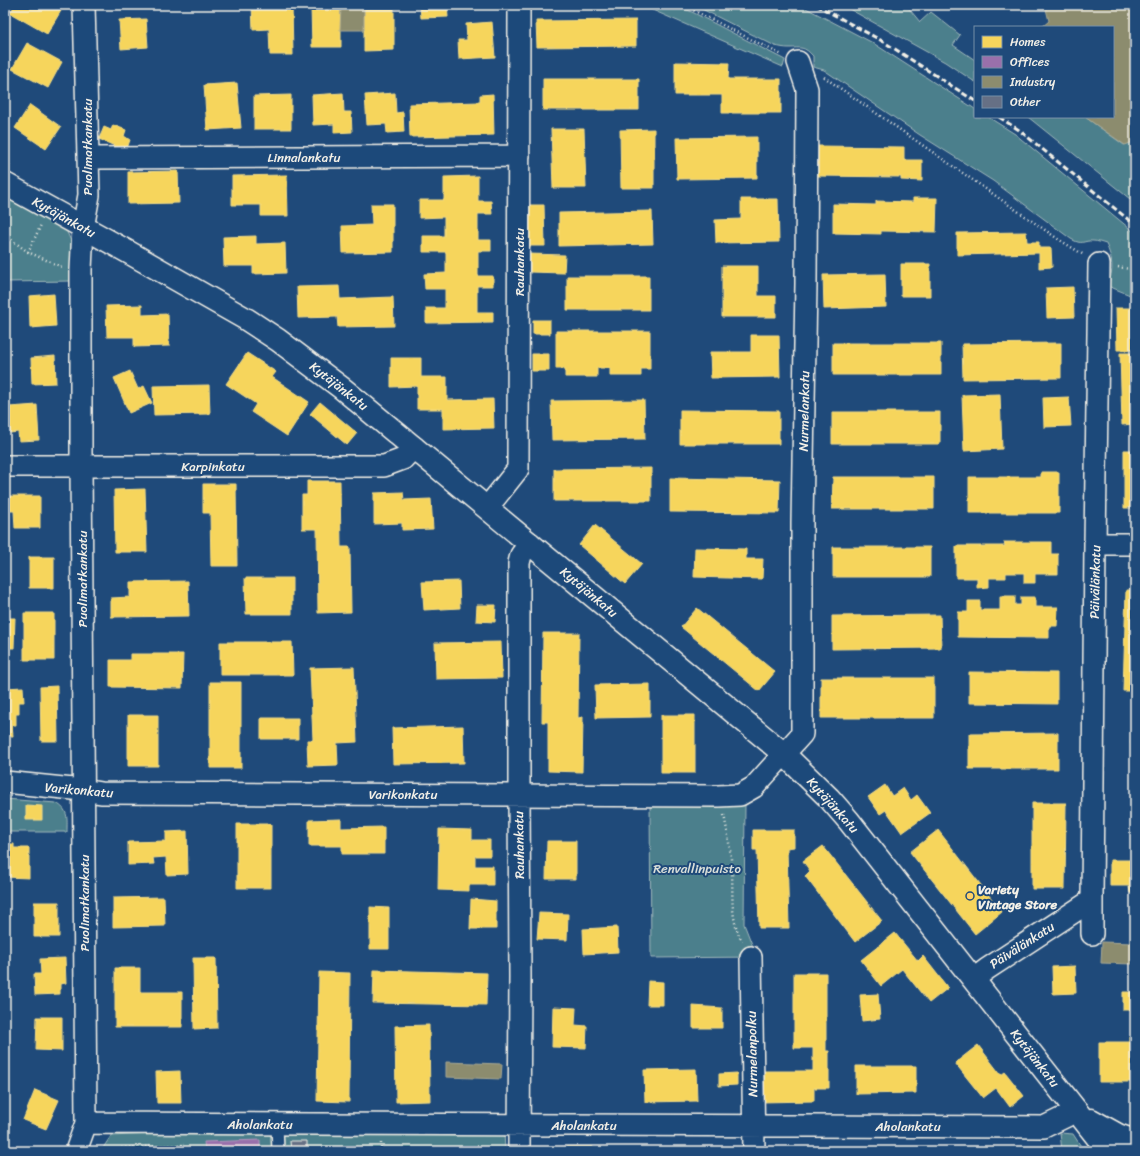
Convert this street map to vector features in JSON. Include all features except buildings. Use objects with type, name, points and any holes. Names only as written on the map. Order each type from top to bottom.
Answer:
[{"type":"street","name":"Puolimatkankatu","points":[[76,1151],[86,1123],[81,270],[83,228],[89,195],[84,5]]},
{"type":"street","name":"Rauhankatu","points":[[487,508],[518,469],[519,5]]},
{"type":"street","name":"Nurmelankatu","points":[[784,754],[802,734],[802,523],[806,284],[807,89],[798,62]]},
{"type":"street","name":"Linnalankatu","points":[[88,158],[519,156]]},
{"type":"street","name":"Kytäjänkatu","points":[[5,184],[213,300],[278,340],[343,389],[414,447],[784,754],[829,798],[974,979],[1097,1137],[1115,1151]]},
{"type":"street","name":"Päivälänkatu","points":[[1092,934],[1099,264]]},
{"type":"street","name":"Karpinkatu","points":[[5,466],[384,466],[403,459],[414,447]]},
{"type":"street","name":"Rauhankatu","points":[[519,1151],[519,563],[521,555],[530,543]]},
{"type":"street","points":[[1095,544],[1135,544]]},
{"type":"street","name":"Varikonkatu","points":[[5,782],[101,793],[718,796],[740,795],[754,787],[784,754]]},
{"type":"street","name":"Päivälänkatu","points":[[974,979],[1092,900]]},
{"type":"street","name":"Nurmelanpolku","points":[[751,957],[754,1151]]},
{"type":"street","name":"Kytäjänkatu","points":[[1077,1110],[1090,1120],[1135,1141]]},
{"type":"street","name":"Aholankatu","points":[[86,1123],[1044,1127],[1077,1110]]},
{"type":"lane","points":[[277,1124],[278,1151]]},
{"type":"path","points":[[683,5],[798,62],[831,82],[1058,239],[1099,264]]},
{"type":"path","points":[[5,235],[28,252],[68,269],[81,270]]},
{"type":"path","points":[[718,796],[728,837],[732,871],[733,919],[738,935],[751,957]]},
{"type":"path","points":[[380,1140],[381,1151]]},
{"type":"path","points":[[119,1151],[121,1148],[182,1145]]},
{"type":"green space","points":[[641,5],[676,5],[785,60],[783,67]]},
{"type":"green space","points":[[694,5],[800,5],[873,43],[974,108],[974,118],[990,118],[1015,134],[1135,233],[1135,297],[1108,286],[1112,265],[1106,244],[1095,241],[1078,242],[1071,239],[993,181],[920,135],[824,70],[813,67],[813,56],[807,51],[802,48],[785,48],[775,46]]},
{"type":"green space","points":[[842,5],[906,5],[920,22],[931,12],[960,35],[953,45],[974,59],[974,81],[945,62]]},
{"type":"green space","points":[[1029,118],[1086,118],[1124,145],[1135,141],[1135,203]]},
{"type":"green space","points":[[5,194],[66,230],[71,241],[72,281],[5,282]]},
{"type":"green space","points":[[5,799],[56,803],[65,812],[67,819],[67,832],[5,832]]},
{"type":"green space","name":"Renvallinpuisto","points":[[650,802],[745,803],[744,924],[757,957],[651,958]]},
{"type":"green space","points":[[504,1131],[505,1151],[101,1151],[111,1136],[194,1132]]},
{"type":"green space","points":[[1060,1133],[1073,1134],[1084,1151],[1062,1151]]},
{"type":"railway","points":[[816,5],[884,42],[974,100]]},
{"type":"railway","points":[[1001,118],[1019,130],[1135,225]]},
{"type":"place","name":"Variety Vintage Store","points":[[970,896]]}]
